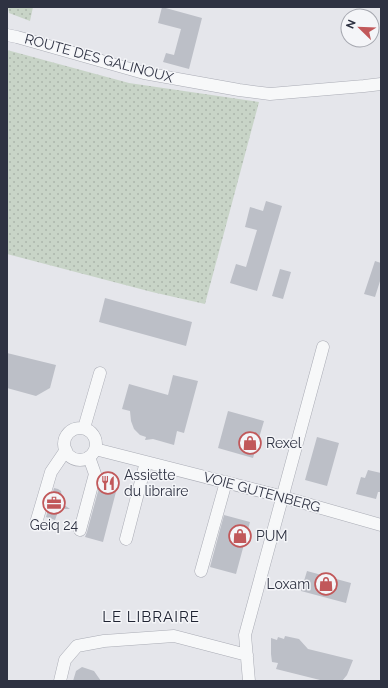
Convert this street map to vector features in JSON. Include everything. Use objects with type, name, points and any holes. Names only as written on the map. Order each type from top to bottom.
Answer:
[{"type":"street","name":"ROUTE DES GALINOUX","points":[[7,35],[144,73],[239,90],[270,94],[381,84]]},
{"type":"street","points":[[249,681],[245,636],[323,347]]},
{"type":"street","points":[[84,428],[100,373]]},
{"type":"street","points":[[84,428],[93,435],[96,440],[96,445],[92,453],[84,459],[78,460],[69,455],[66,450],[66,437],[69,432],[74,429],[84,428]]},
{"type":"street","points":[[36,522],[51,472],[66,450]]},
{"type":"street","points":[[80,530],[95,474],[92,453]]},
{"type":"street","name":"VOIE GUTENBERG","points":[[92,453],[146,462],[282,497],[381,525]]},
{"type":"street","points":[[126,539],[146,462]]},
{"type":"street","points":[[201,571],[226,482]]},
{"type":"street","points":[[60,681],[65,660],[77,646],[104,641],[174,636],[246,655]]},
{"type":"green space","points":[[8,7],[33,7],[30,21],[9,13]]},
{"type":"green space","points":[[7,50],[129,83],[259,102],[205,304],[152,292],[7,254]]},
{"type":"building","points":[[162,7],[202,18],[189,69],[163,62],[166,53],[174,55],[181,29],[158,23]]},
{"type":"building","points":[[266,201],[282,206],[257,291],[230,283],[236,264],[246,267],[257,230],[245,227],[250,207],[263,211]]},
{"type":"building","points":[[375,261],[381,263],[381,278],[375,297],[364,294]]},
{"type":"building","points":[[280,269],[291,272],[283,299],[272,296]]},
{"type":"building","points":[[105,298],[192,322],[186,346],[99,322]]},
{"type":"building","points":[[7,353],[56,365],[50,388],[36,396],[7,388]]},
{"type":"building","points":[[173,375],[198,381],[184,433],[177,431],[174,445],[153,439],[145,440],[146,437],[140,435],[134,429],[130,411],[122,409],[129,384],[168,395]]},
{"type":"building","points":[[228,411],[264,421],[253,458],[218,448]]},
{"type":"building","points":[[317,437],[339,443],[327,486],[305,480]]},
{"type":"building","points":[[368,470],[381,473],[381,492],[378,492],[376,499],[356,494],[361,477],[365,478]]},
{"type":"building","points":[[100,484],[117,488],[103,542],[85,537]]},
{"type":"building","points":[[54,488],[61,491],[62,497],[60,502],[70,509],[59,509],[55,520],[46,517]]},
{"type":"building","points":[[224,515],[250,522],[236,574],[210,567]]},
{"type":"building","points":[[307,571],[351,583],[346,603],[301,591]]},
{"type":"building","points":[[285,636],[299,639],[308,649],[353,660],[347,675],[342,681],[324,681],[276,669],[278,663],[272,662],[271,638],[277,640],[278,637],[284,639]]},
{"type":"building","points":[[82,667],[94,671],[101,681],[73,681],[76,671]]},
{"type":"place","name":"Rexel","points":[[250,443]]},
{"type":"place","name":"Assiette du libraire","points":[[108,483]]},
{"type":"place","name":"Geiq 24","points":[[54,503]]},
{"type":"place","name":"PUM","points":[[240,536]]},
{"type":"place","name":"Loxam","points":[[326,584]]},
{"type":"district","name":"LE LIBRAIRE","points":[[151,617]]}]
